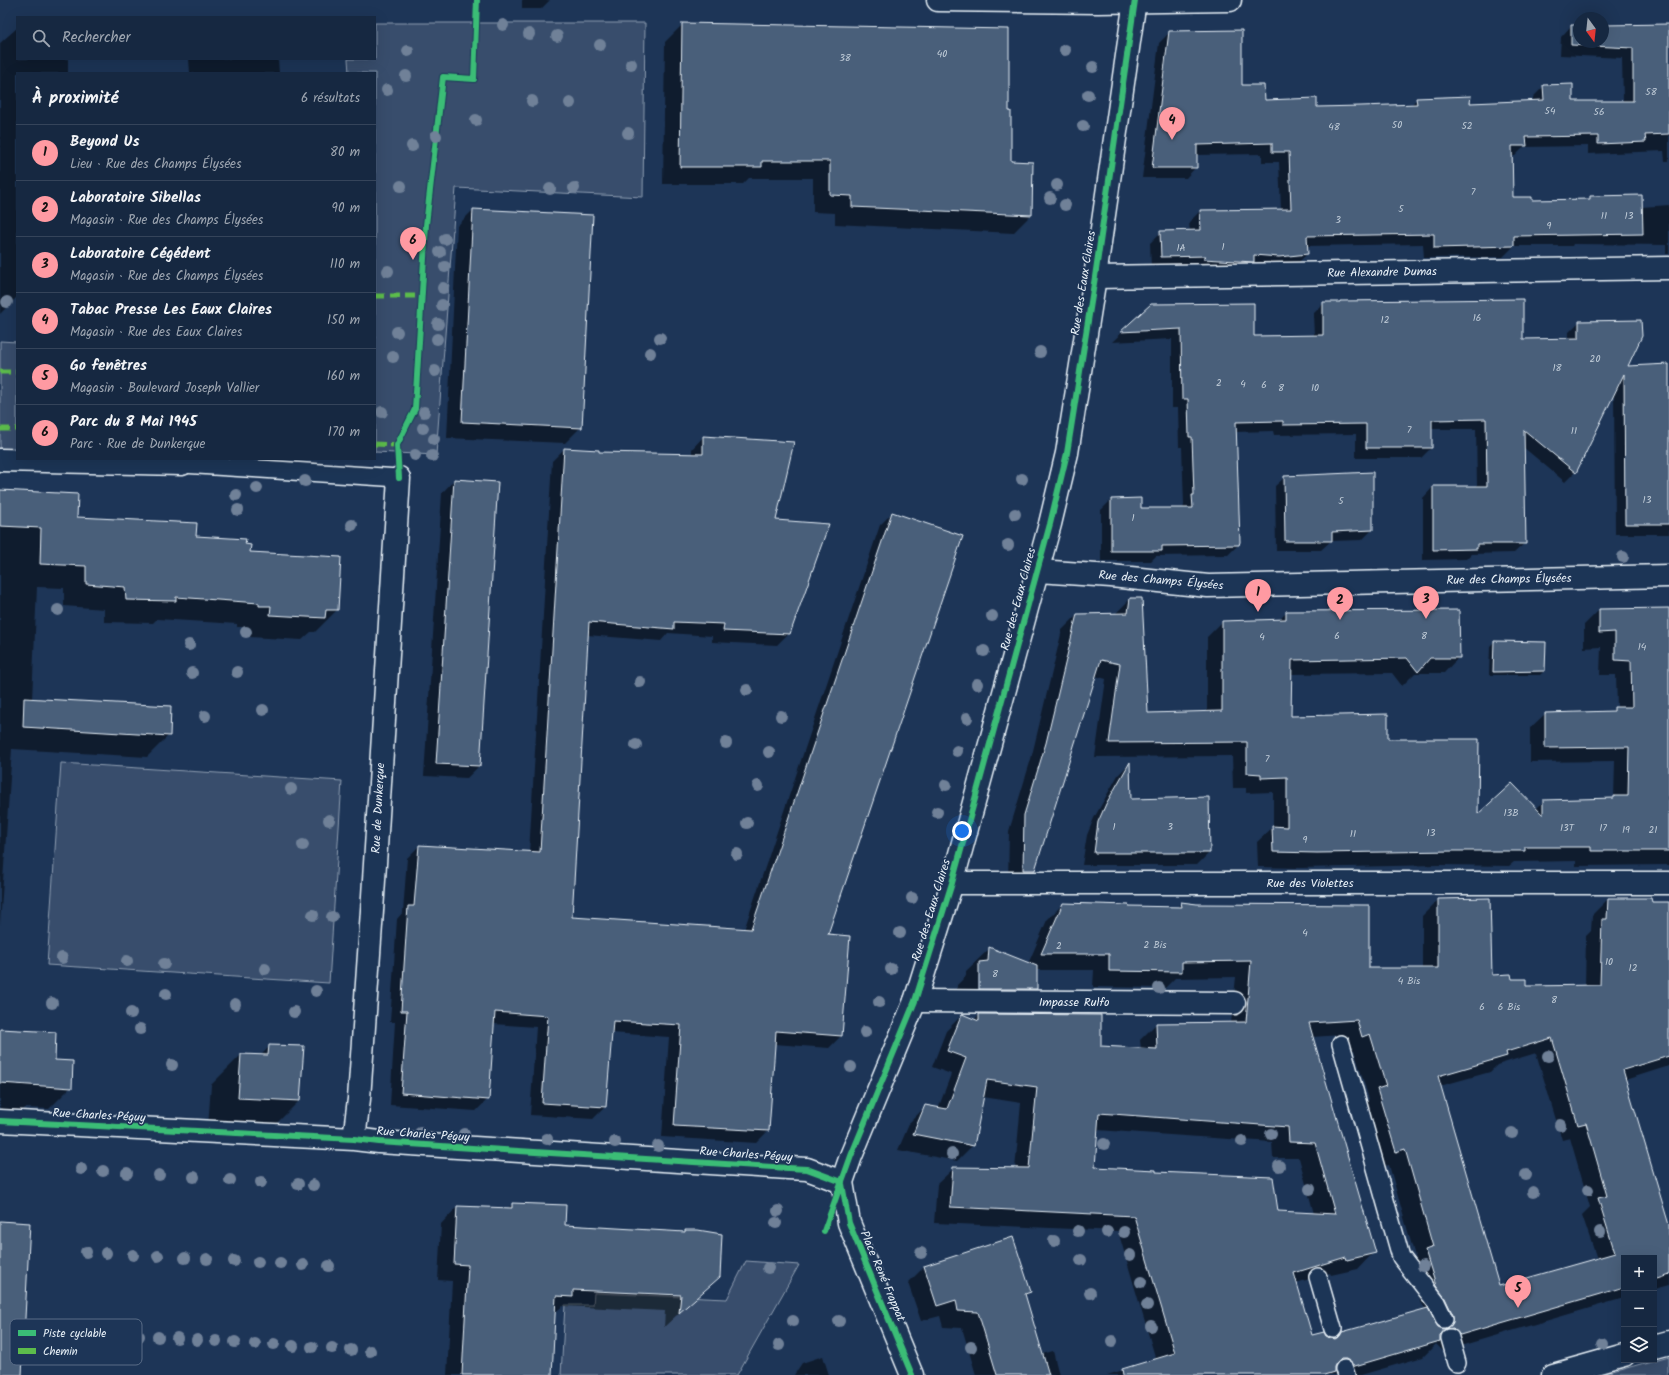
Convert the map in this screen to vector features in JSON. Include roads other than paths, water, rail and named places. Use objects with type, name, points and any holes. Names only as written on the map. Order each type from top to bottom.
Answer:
[{"type":"street","points":[[938,0],[1230,0]]},
{"type":"street","name":"Rue des Eaux Claires","points":[[842,1182],[851,1156],[915,1001],[952,883],[1038,571],[1067,453],[1095,277],[1135,1]]},
{"type":"street","name":"Rue Alexandre Dumas","points":[[1095,277],[1669,268]]},
{"type":"street","points":[[0,460],[182,464]]},
{"type":"street","name":"Rue de Dunkerque","points":[[354,1139],[358,1113],[399,478]]},
{"type":"street","name":"Rue des Champs Élysées","points":[[1038,571],[1111,576],[1208,586],[1669,576]]},
{"type":"street","name":"Rue des Violettes","points":[[952,883],[1669,883]]},
{"type":"street","name":"Impasse Rulfo","points":[[915,1001],[1234,1004]]},
{"type":"street","name":"Rue Charles Péguy","points":[[0,1121],[354,1139],[379,1142],[807,1169],[842,1182]]},
{"type":"street","name":"Place René Frappat","points":[[842,1182],[849,1223],[912,1375]]},
{"type":"street","points":[[1657,1345],[1669,1342]]},
{"type":"street","points":[[1553,1375],[1621,1356]]},
{"type":"lane","points":[[182,464],[399,478]]},
{"type":"lane","points":[[1341,1044],[1402,1257],[1436,1302],[1444,1319]]},
{"type":"lane","points":[[1318,1277],[1333,1329]]},
{"type":"lane","points":[[1450,1338],[1457,1363]]},
{"type":"place","name":"Tabac Presse Les Eaux Claires","points":[[1172,140]]},
{"type":"place","name":"Parc du 8 Mai 1945","points":[[413,260]]},
{"type":"place","name":"Beyond Us","points":[[1258,612]]},
{"type":"place","name":"Laboratoire Cégédent","points":[[1426,619]]},
{"type":"place","name":"Laboratoire Sibellas","points":[[1340,620]]},
{"type":"place","name":"Go fenêtres","points":[[1518,1308]]}]
